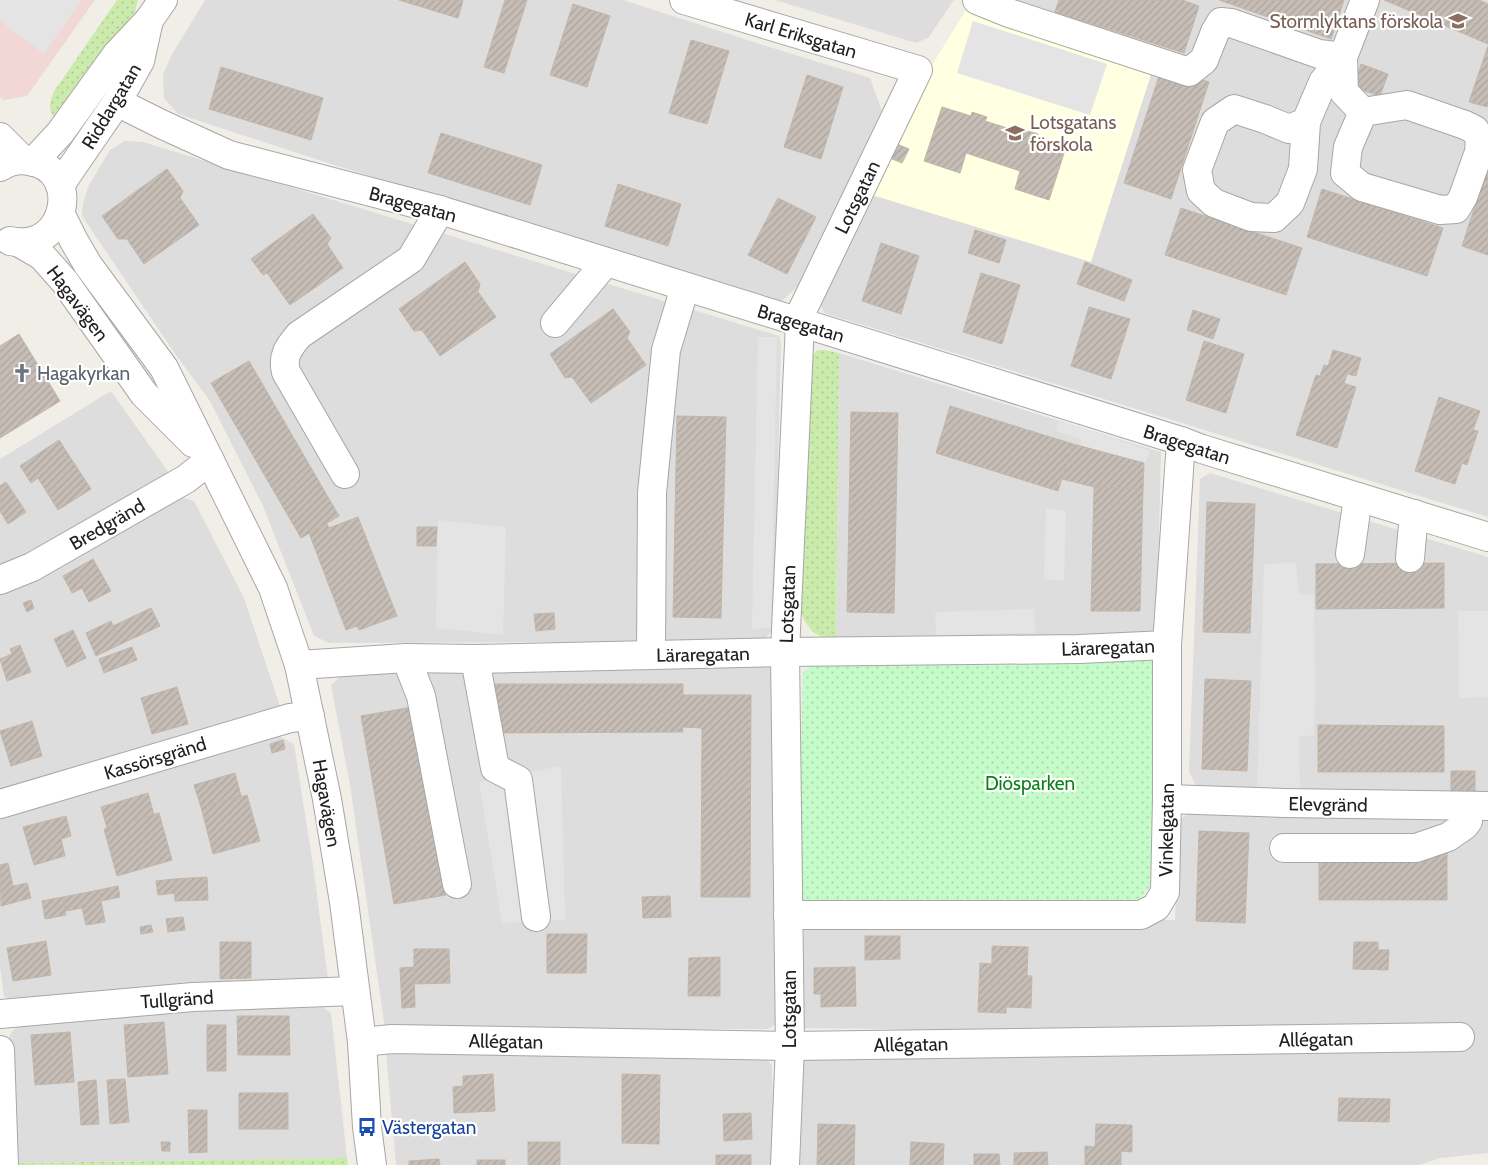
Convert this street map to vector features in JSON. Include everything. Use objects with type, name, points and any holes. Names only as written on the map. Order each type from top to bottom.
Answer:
[{"type":"street","name":"Karl Eriksgatan","points":[[684,0],[918,70]]},
{"type":"street","points":[[977,0],[1009,13],[1189,72],[1204,60],[1214,32],[1221,22],[1231,23],[1319,54],[1343,58]]},
{"type":"street","points":[[1306,122],[1289,129],[1234,109],[1215,122],[1197,170],[1201,191],[1214,203],[1251,217],[1274,218],[1290,203],[1303,169],[1306,122],[1323,82],[1343,58],[1365,0]]},
{"type":"street","name":"Riddargatan","points":[[60,186],[117,102],[140,61],[156,10]]},
{"type":"street","name":"Riddargatan","points":[[19,163],[60,133],[116,54],[156,10]]},
{"type":"street","points":[[1343,58],[1344,92],[1363,112]]},
{"type":"street","name":"Lotsgatan","points":[[786,1165],[790,1046],[785,652],[801,313],[918,70]]},
{"type":"street","name":"Bragegatan","points":[[117,102],[229,155],[440,210],[1488,537]]},
{"type":"street","points":[[1406,106],[1475,130],[1480,139],[1479,152],[1463,197],[1456,209],[1440,210],[1362,186],[1346,173],[1348,147],[1363,112],[1406,106]]},
{"type":"street","points":[[0,137],[19,163],[42,165],[52,173],[60,186],[63,200],[61,215],[56,225],[45,236],[31,242],[7,242]]},
{"type":"street","points":[[345,474],[286,372],[284,361],[290,345],[299,335],[411,259],[440,210]]},
{"type":"street","name":"Hagavägen","points":[[61,215],[88,265],[164,368],[274,588],[299,665],[327,799],[344,902],[362,1042],[367,1127],[372,1165]]},
{"type":"street","name":"Hagavägen","points":[[7,242],[42,256],[65,282],[144,394],[210,460]]},
{"type":"street","points":[[555,323],[606,262]]},
{"type":"street","points":[[652,655],[652,493],[666,350],[685,287]]},
{"type":"street","name":"Vinkelgatan","points":[[788,915],[1141,915],[1156,907],[1165,892],[1167,645],[1181,441]]},
{"type":"street","name":"Bredgränd","points":[[0,580],[32,567],[186,479],[210,460]]},
{"type":"street","points":[[1350,554],[1358,497]]},
{"type":"street","points":[[1410,558],[1414,514]]},
{"type":"street","name":"Läraregatan","points":[[299,665],[406,658],[475,659],[785,652],[1079,649],[1167,645]]},
{"type":"street","points":[[406,658],[420,696],[457,884]]},
{"type":"street","points":[[475,659],[495,768],[518,780],[536,917]]},
{"type":"street","name":"Kassörsgränd","points":[[0,804],[290,718],[310,716]]},
{"type":"street","name":"Elevgränd","points":[[1167,799],[1479,806]]},
{"type":"street","points":[[1284,848],[1416,848],[1448,837],[1464,826],[1479,806]]},
{"type":"street","name":"Tullgränd","points":[[0,1014],[193,997],[354,991]]},
{"type":"street","name":"Allégatan","points":[[362,1042],[392,1039],[790,1046],[1460,1037]]},
{"type":"street","points":[[0,1050],[4,1165]]},
{"type":"shaded area","points":[[0,0],[95,0],[27,96],[3,100],[0,97]]},
{"type":"shaded area","points":[[0,0],[81,0],[44,54],[0,21]]},
{"type":"shaded area","points":[[205,0],[623,0],[870,78],[882,111],[799,285],[780,303],[328,163],[178,114],[164,98],[163,75],[171,56]]},
{"type":"shaded area","points":[[775,0],[954,0],[928,38],[916,43]]},
{"type":"shaded area","points":[[972,0],[1488,0],[1488,517],[824,313],[818,299],[869,194],[1091,261],[1152,71],[966,10]]},
{"type":"shaded area","name":"Lotsgatans förskola","points":[[966,10],[1152,71],[1091,262],[869,194],[927,73]]},
{"type":"shaded area","points":[[973,21],[1107,64],[1090,115],[957,73]]},
{"type":"shaded area","points":[[125,141],[143,142],[779,336],[781,344],[774,628],[763,641],[329,643],[314,636],[263,506],[210,401],[176,355],[82,216],[83,203],[89,185],[110,150]]},
{"type":"shaded area","points":[[758,337],[777,337],[771,628],[752,629]]},
{"type":"shaded area","points":[[839,353],[1161,452],[1157,618],[1151,637],[836,639]]},
{"type":"shaded area","points":[[111,391],[171,476],[0,569],[0,459]]},
{"type":"shaded area","points":[[1059,420],[1150,451],[1144,467],[1080,448],[1081,439],[1056,431]]},
{"type":"shaded area","points":[[1210,473],[1488,557],[1488,795],[1209,792],[1196,786],[1189,772],[1200,479]]},
{"type":"shaded area","points":[[180,497],[194,501],[244,598],[281,709],[0,796],[0,591]]},
{"type":"shaded area","points":[[1046,508],[1066,511],[1064,581],[1044,579]]},
{"type":"shaded area","points":[[438,520],[506,527],[503,635],[436,628]]},
{"type":"shaded area","points":[[1296,563],[1299,593],[1314,595],[1314,735],[1299,737],[1300,797],[1257,796],[1264,564]]},
{"type":"shaded area","points":[[1034,609],[1035,633],[936,635],[935,612]]},
{"type":"shaded area","points":[[1458,611],[1488,611],[1488,697],[1459,698]]},
{"type":"shaded area","points":[[769,664],[780,677],[777,1024],[768,1029],[385,1029],[350,785],[331,685],[346,672]]},
{"type":"shaded area","points":[[279,736],[294,744],[313,865],[329,987],[20,1006],[4,996],[0,968],[0,817]]},
{"type":"shaded area","points":[[561,766],[565,920],[502,923],[479,782]]},
{"type":"shaded area","points":[[1192,812],[1488,816],[1488,1153],[1440,1158],[1419,1165],[798,1165],[799,1056],[1113,1056],[1113,1029],[803,1028],[804,924],[1175,920],[1179,822],[1183,817]]},
{"type":"shaded area","points":[[320,1005],[331,1013],[347,1158],[19,1163],[9,1036],[21,1021],[181,1007]]},
{"type":"shaded area","points":[[761,1049],[772,1066],[774,1165],[396,1165],[386,1052]]},
{"type":"green space","points":[[117,0],[138,0],[135,12],[73,105],[57,121],[50,110],[51,99],[55,90]]},
{"type":"green space","points":[[817,350],[839,353],[836,639],[814,633],[801,614],[810,360]]},
{"type":"green space","name":"Diösparken","points":[[1148,658],[1157,665],[1150,886],[1140,898],[1123,906],[809,903],[798,896],[803,672],[814,664]]},
{"type":"green space","points":[[347,1158],[348,1165],[19,1165],[19,1163]]},
{"type":"building","points":[[399,0],[463,0],[458,18]]},
{"type":"building","points":[[505,0],[527,0],[504,73],[484,67]]},
{"type":"building","points":[[1059,0],[1182,0],[1199,6],[1184,53],[1055,12]]},
{"type":"building","points":[[1219,0],[1344,0],[1331,39]]},
{"type":"building","points":[[1384,0],[1479,0],[1488,4],[1488,44]]},
{"type":"building","points":[[573,4],[610,16],[587,87],[550,75]]},
{"type":"building","points":[[691,40],[729,51],[707,124],[669,113]]},
{"type":"building","points":[[1488,46],[1488,107],[1469,102]]},
{"type":"building","points":[[1361,64],[1388,74],[1380,96],[1353,87]]},
{"type":"building","points":[[221,67],[323,98],[311,140],[209,109]]},
{"type":"building","points":[[1162,67],[1209,82],[1171,199],[1124,183]]},
{"type":"building","points":[[807,75],[843,87],[821,159],[784,147]]},
{"type":"building","points":[[942,107],[971,116],[972,112],[987,117],[985,121],[1023,133],[1024,130],[1038,134],[1037,138],[1066,147],[1049,200],[1015,189],[1020,171],[966,153],[960,173],[924,161]]},
{"type":"building","points":[[441,133],[542,165],[530,205],[428,173]]},
{"type":"building","points":[[897,144],[909,149],[902,163],[890,158]]},
{"type":"building","points":[[1488,166],[1488,255],[1462,246]]},
{"type":"building","points":[[167,169],[183,191],[180,198],[199,225],[144,264],[127,239],[118,239],[102,216]]},
{"type":"building","points":[[618,184],[681,204],[668,246],[605,226]]},
{"type":"building","points":[[1322,189],[1443,228],[1427,276],[1307,237]]},
{"type":"building","points":[[778,198],[816,217],[787,274],[748,255]]},
{"type":"building","points":[[1181,208],[1302,248],[1286,295],[1165,255]]},
{"type":"building","points":[[313,214],[331,238],[327,244],[343,268],[290,305],[267,273],[263,275],[251,259]]},
{"type":"building","points":[[975,230],[1006,240],[999,263],[968,253]]},
{"type":"building","points":[[881,243],[919,256],[901,314],[862,301]]},
{"type":"building","points":[[465,262],[480,284],[478,292],[496,317],[440,356],[422,330],[414,331],[399,309]]},
{"type":"building","points":[[1085,262],[1132,280],[1124,301],[1077,284]]},
{"type":"building","points":[[981,273],[1020,285],[1002,344],[963,332]]},
{"type":"building","points":[[1089,307],[1130,319],[1111,379],[1071,366]]},
{"type":"building","points":[[613,309],[630,332],[627,338],[646,365],[591,403],[572,377],[565,378],[550,354]]},
{"type":"building","points":[[1193,310],[1220,319],[1213,339],[1187,330]]},
{"type":"building","name":"Hagakyrkan","points":[[19,334],[60,401],[0,438],[0,346]]},
{"type":"building","points":[[1204,341],[1244,354],[1226,413],[1186,400]]},
{"type":"building","points":[[1333,350],[1361,358],[1356,376],[1347,374],[1344,383],[1320,376],[1324,365],[1328,366]]},
{"type":"building","points":[[249,361],[339,516],[301,538],[211,383]]},
{"type":"building","points":[[1316,375],[1356,387],[1337,448],[1296,435]]},
{"type":"building","points":[[1439,397],[1480,411],[1473,430],[1478,431],[1467,465],[1462,463],[1455,484],[1415,471]]},
{"type":"building","points":[[950,406],[1073,444],[1058,491],[936,453]]},
{"type":"building","points":[[851,412],[898,413],[894,613],[847,612]]},
{"type":"building","points":[[677,416],[726,417],[721,618],[673,617]]},
{"type":"building","points":[[59,440],[91,489],[58,510],[38,478],[31,483],[20,466]]},
{"type":"building","points":[[1073,444],[1144,463],[1143,489],[1094,487],[1062,479]]},
{"type":"building","points":[[6,482],[26,512],[8,524],[0,511],[0,486]]},
{"type":"building","points":[[1094,487],[1143,489],[1140,611],[1091,611]]},
{"type":"building","points":[[1207,502],[1255,504],[1250,633],[1203,632]]},
{"type":"building","points":[[358,517],[397,616],[359,630],[357,626],[346,630],[309,533],[327,524],[329,528]]},
{"type":"building","points":[[417,527],[437,527],[436,546],[417,546]]},
{"type":"building","points":[[93,559],[111,591],[89,602],[82,588],[72,593],[63,576]]},
{"type":"building","points":[[1444,563],[1444,608],[1316,609],[1316,564]]},
{"type":"building","points":[[31,600],[34,608],[27,612],[23,603]]},
{"type":"building","points":[[151,608],[160,626],[121,644],[113,626]]},
{"type":"building","points":[[554,613],[555,629],[536,631],[534,614]]},
{"type":"building","points":[[111,621],[121,644],[96,656],[86,633]]},
{"type":"building","points":[[73,630],[86,658],[67,667],[54,639]]},
{"type":"building","points":[[20,645],[31,672],[7,681],[0,659],[12,654],[10,649]]},
{"type":"building","points":[[132,647],[137,660],[104,673],[99,659]]},
{"type":"building","points":[[1205,679],[1251,681],[1247,771],[1202,769]]},
{"type":"building","points":[[495,684],[683,684],[683,695],[751,695],[750,897],[701,897],[702,728],[682,727],[683,732],[495,733]]},
{"type":"building","points":[[177,687],[188,724],[152,734],[141,698]]},
{"type":"building","points":[[412,707],[446,895],[394,904],[361,716]]},
{"type":"building","points":[[32,721],[42,756],[11,766],[0,731]]},
{"type":"building","points":[[1318,725],[1444,726],[1444,772],[1318,772]]},
{"type":"building","points":[[283,740],[285,749],[272,753],[270,744]]},
{"type":"building","points":[[1451,771],[1475,771],[1475,794],[1451,794]]},
{"type":"building","points":[[235,773],[241,796],[201,807],[194,785]]},
{"type":"building","points":[[148,793],[154,815],[107,828],[101,807]]},
{"type":"building","points":[[247,795],[260,841],[213,854],[201,807]]},
{"type":"building","points":[[159,813],[172,860],[117,876],[104,829]]},
{"type":"building","points":[[66,816],[71,836],[61,839],[65,856],[34,865],[23,827]]},
{"type":"building","points":[[1199,831],[1249,833],[1245,923],[1196,921]]},
{"type":"building","points":[[1319,852],[1447,852],[1447,900],[1319,900]]},
{"type":"building","points":[[8,863],[13,886],[27,883],[31,898],[1,906],[0,865]]},
{"type":"building","points":[[207,877],[208,900],[175,901],[174,879]]},
{"type":"building","points":[[174,879],[175,893],[158,895],[156,881]]},
{"type":"building","points":[[118,886],[120,897],[101,901],[99,890]]},
{"type":"building","points":[[99,890],[105,922],[86,925],[82,908],[66,911],[63,897]]},
{"type":"building","points":[[670,896],[671,917],[643,918],[642,897]]},
{"type":"building","points":[[63,897],[66,915],[45,919],[42,901]]},
{"type":"building","points":[[183,917],[185,930],[168,932],[166,919]]},
{"type":"building","points":[[151,925],[153,932],[141,934],[140,927]]},
{"type":"building","points":[[547,934],[587,934],[586,973],[547,973]]},
{"type":"building","points":[[865,936],[900,936],[900,959],[865,960]]},
{"type":"building","points":[[46,941],[51,975],[13,981],[7,948]]},
{"type":"building","points":[[220,942],[251,942],[251,978],[220,979]]},
{"type":"building","points":[[1354,942],[1378,942],[1378,950],[1389,950],[1388,970],[1353,969]]},
{"type":"building","points":[[992,946],[1028,947],[1027,976],[1032,976],[1031,1008],[1006,1007],[1006,1013],[978,1012],[980,963],[992,964]]},
{"type":"building","points":[[414,949],[449,949],[450,983],[414,984]]},
{"type":"building","points":[[720,957],[720,996],[688,996],[689,958]]},
{"type":"building","points":[[414,967],[415,1007],[402,1008],[400,968]]},
{"type":"building","points":[[855,967],[856,1006],[821,1007],[821,994],[814,994],[814,968]]},
{"type":"building","points":[[237,1016],[289,1016],[290,1055],[238,1055]]},
{"type":"building","points":[[164,1022],[168,1074],[128,1077],[124,1025]]},
{"type":"building","points":[[207,1025],[226,1025],[226,1071],[207,1071]]},
{"type":"building","points":[[70,1032],[74,1082],[35,1085],[31,1035]]},
{"type":"building","points":[[493,1074],[495,1111],[454,1113],[453,1087],[463,1086],[463,1076]]},
{"type":"building","points":[[622,1074],[660,1075],[659,1144],[622,1143]]},
{"type":"building","points":[[125,1079],[129,1122],[110,1124],[107,1080]]},
{"type":"building","points":[[96,1080],[99,1124],[81,1125],[78,1082]]},
{"type":"building","points":[[239,1093],[288,1093],[288,1129],[239,1129]]},
{"type":"building","points":[[1339,1098],[1390,1099],[1389,1122],[1338,1121]]},
{"type":"building","points":[[188,1110],[207,1110],[207,1152],[189,1153]]},
{"type":"building","points":[[751,1113],[752,1139],[724,1141],[723,1114]]},
{"type":"building","points":[[818,1124],[855,1125],[854,1165],[817,1165]]},
{"type":"building","points":[[1096,1124],[1132,1125],[1132,1152],[1121,1151],[1121,1165],[1085,1165],[1085,1146],[1095,1147]]},
{"type":"building","points":[[161,1142],[170,1142],[170,1151],[162,1151]]},
{"type":"building","points":[[528,1142],[560,1142],[560,1165],[528,1165]]},
{"type":"building","points":[[911,1142],[944,1144],[943,1165],[910,1165]]},
{"type":"building","points":[[1047,1152],[1048,1165],[1014,1165],[1014,1153]]},
{"type":"building","points":[[974,1154],[999,1154],[1000,1165],[974,1165]]},
{"type":"building","points":[[716,1155],[751,1155],[751,1165],[716,1165]]},
{"type":"building","points":[[439,1159],[440,1165],[409,1165],[409,1161]]},
{"type":"building","points":[[477,1160],[505,1160],[505,1165],[477,1165]]},
{"type":"place","name":"Stormlyktans förskola","points":[[1458,21]]},
{"type":"place","name":"Lotsgatans förskola","points":[[1015,133]]},
{"type":"place","name":"Hagakyrkan","points":[[22,373]]},
{"type":"place","name":"Västergatan","points":[[367,1127]]}]
